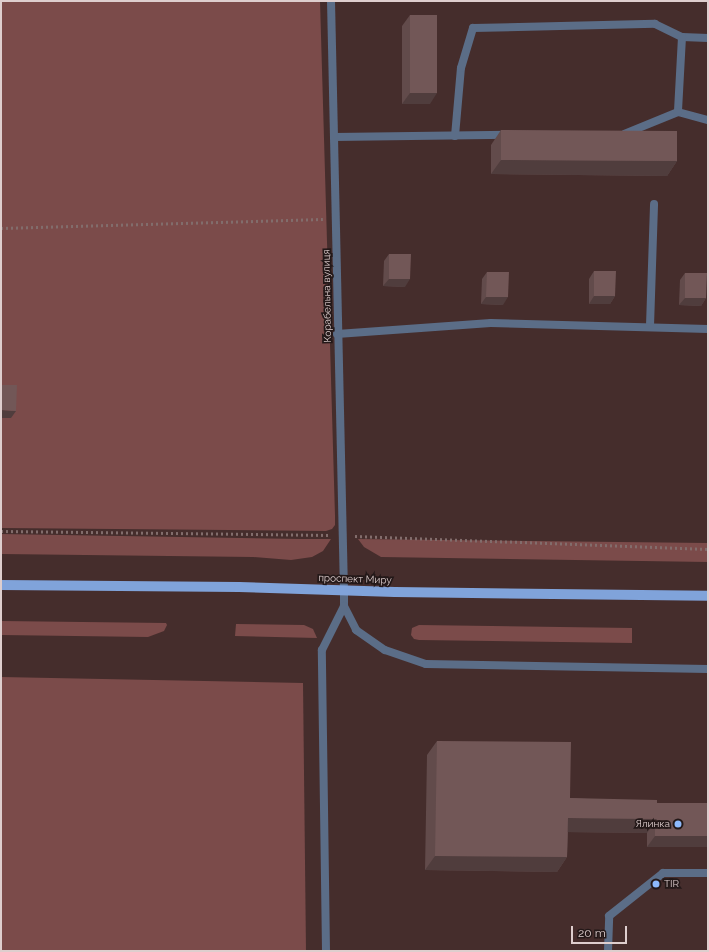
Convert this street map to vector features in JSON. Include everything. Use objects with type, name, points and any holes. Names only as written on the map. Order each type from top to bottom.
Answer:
[{"type":"main road","name":"проспект Миру","points":[[1,585],[239,587],[708,596]]},
{"type":"street","name":"Корабельна вулиця","points":[[331,1],[344,606]]},
{"type":"street","points":[[455,136],[461,68],[473,28],[655,24],[682,37],[708,38]]},
{"type":"street","points":[[678,112],[682,37]]},
{"type":"street","points":[[612,134],[627,134],[678,112],[708,120]]},
{"type":"street","points":[[334,137],[518,135]]},
{"type":"street","points":[[650,326],[654,204]]},
{"type":"street","points":[[338,334],[491,323],[650,326],[708,329]]},
{"type":"street","points":[[344,606],[356,630],[386,650],[426,664],[708,668]]},
{"type":"street","points":[[326,951],[322,650],[344,606]]},
{"type":"street","points":[[608,951],[609,916],[663,872],[708,873]]},
{"type":"path","points":[[1,228],[335,218]]},
{"type":"shaded area","points":[[1,1],[320,1],[335,516],[335,525],[332,529],[326,531],[1,528]]},
{"type":"shaded area","points":[[1,534],[331,539],[323,551],[312,557],[291,560],[253,557],[1,554]]},
{"type":"shaded area","points":[[358,539],[708,543],[708,562],[381,557],[364,547]]},
{"type":"shaded area","points":[[1,621],[166,623],[167,625],[164,631],[148,637],[1,635]]},
{"type":"shaded area","points":[[236,624],[304,625],[313,629],[317,638],[235,636]]},
{"type":"shaded area","points":[[419,625],[632,628],[632,643],[419,640],[414,639],[411,635],[412,628]]},
{"type":"shaded area","points":[[1,677],[303,683],[306,951],[1,951]]},
{"type":"building","points":[[410,15],[437,15],[437,93],[410,93]]},
{"type":"building","points":[[501,130],[677,131],[677,161],[501,160]]},
{"type":"building","points":[[389,254],[411,254],[410,279],[389,279]]},
{"type":"building","points":[[594,271],[616,271],[615,296],[594,296]]},
{"type":"building","points":[[487,272],[509,272],[508,297],[486,297]]},
{"type":"building","points":[[685,273],[707,273],[706,298],[685,298]]},
{"type":"building","points":[[1,385],[17,385],[16,411],[1,410]]},
{"type":"building","points":[[437,741],[571,742],[570,798],[657,800],[657,819],[568,818],[567,857],[435,856]]},
{"type":"building","points":[[657,803],[708,803],[708,836],[655,836]]},
{"type":"place","name":"Ялинка","points":[[678,824]]},
{"type":"place","name":"TIR","points":[[656,884]]}]
